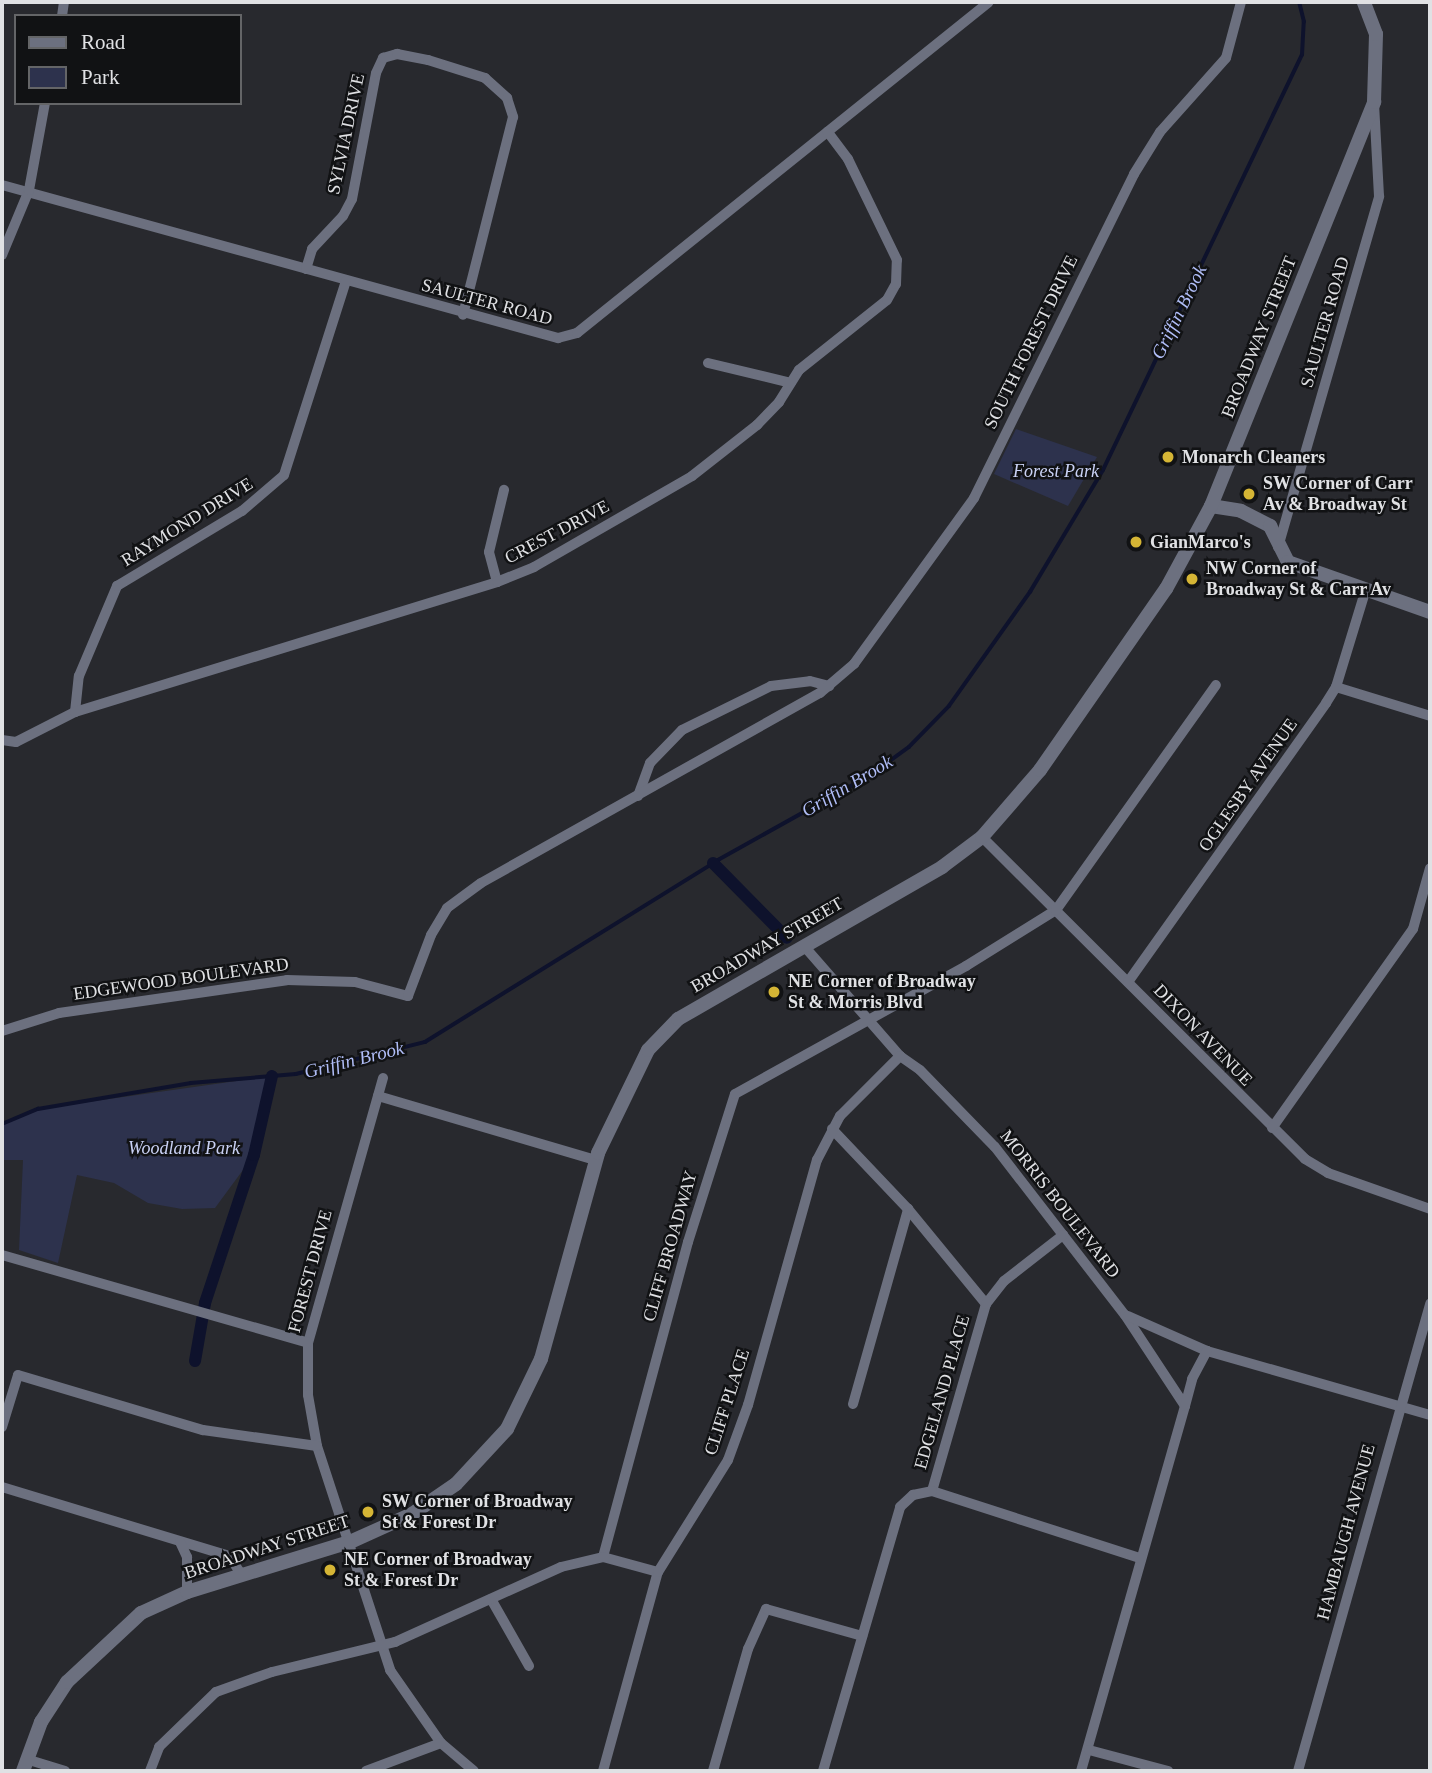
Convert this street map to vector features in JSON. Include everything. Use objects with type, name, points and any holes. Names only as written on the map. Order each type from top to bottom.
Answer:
[{"type":"street","name":"SAULTER ROAD","points":[[2,185],[29,190],[544,337],[577,333],[989,2]]},
{"type":"street","name":"SOUTH FOREST DRIVE","points":[[408,996],[431,935],[447,908],[481,883],[829,686],[854,664],[974,498],[1133,174],[1160,132],[1226,58],[1241,2]]},
{"type":"street","name":"BROADWAY STREET","points":[[25,1765],[41,1722],[67,1682],[103,1644],[141,1614],[187,1592],[350,1542],[412,1514],[456,1484],[507,1429],[541,1359],[596,1160],[620,1100],[648,1050],[678,1019],[942,867],[982,837],[1040,770],[1166,589],[1211,506],[1374,102],[1376,34],[1364,2]]},
{"type":"street","name":"SYLVIA DRIVE","points":[[306,269],[312,249],[343,216],[352,199],[376,73],[383,58],[397,54],[428,60],[485,78],[507,98],[513,117],[463,315]]},
{"type":"street","name":"SAULTER ROAD","points":[[1278,547],[1379,196],[1374,102]]},
{"type":"street","points":[[2,255],[29,190],[45,105]]},
{"type":"street","name":"CREST DRIVE","points":[[2,740],[16,742],[75,712],[497,582],[534,567],[692,476],[757,425],[806,364],[887,300],[896,284],[897,260],[848,159],[828,132]]},
{"type":"street","name":"RAYMOND DRIVE","points":[[75,712],[79,676],[117,586],[242,511],[284,474],[346,281]]},
{"type":"street","points":[[708,363],[790,383]]},
{"type":"street","points":[[497,582],[489,552],[504,490]]},
{"type":"street","points":[[1211,506],[1241,511],[1270,526],[1278,547],[1288,562],[1365,592],[1430,612]]},
{"type":"street","name":"OGLESBY AVENUE","points":[[1128,982],[1336,687],[1365,592]]},
{"type":"street","points":[[638,796],[650,763],[682,730],[771,686],[810,681],[829,686]]},
{"type":"street","points":[[1056,910],[1216,685]]},
{"type":"street","points":[[1336,687],[1430,716]]},
{"type":"street","name":"DIXON AVENUE","points":[[982,837],[1305,1159],[1328,1173],[1430,1209]]},
{"type":"street","points":[[1272,1128],[1413,929],[1430,868]]},
{"type":"street","name":"CLIFF BROADWAY","points":[[603,1557],[730,1101],[756,1081],[868,1020],[1056,910]]},
{"type":"street","name":"MORRIS BOULEVARD","points":[[804,946],[901,1056],[995,1147],[1125,1315],[1185,1406]]},
{"type":"street","name":"EDGEWOOD BOULEVARD","points":[[2,1031],[59,1013],[287,980],[355,982],[408,996]]},
{"type":"street","name":"CLIFF PLACE","points":[[603,1771],[658,1572],[729,1460],[817,1160],[832,1129],[901,1056]]},
{"type":"street","name":"FOREST DRIVE","points":[[383,1078],[308,1343],[308,1395],[317,1446],[390,1670],[441,1743],[474,1771]]},
{"type":"street","points":[[378,1097],[596,1160]]},
{"type":"street","points":[[832,1129],[908,1209],[986,1304]]},
{"type":"street","points":[[853,1404],[908,1209]]},
{"type":"street","name":"EDGELAND PLACE","points":[[823,1771],[900,1507],[913,1495],[932,1491],[986,1304],[1011,1275],[1063,1235]]},
{"type":"street","points":[[2,1255],[308,1343]]},
{"type":"street","name":"HAMBAUGH AVENUE","points":[[1298,1771],[1430,1303]]},
{"type":"street","points":[[1125,1315],[1208,1350],[1430,1415]]},
{"type":"street","points":[[1081,1771],[1090,1749],[1140,1558],[1192,1379],[1208,1350]]},
{"type":"street","points":[[2,1427],[18,1375],[204,1430],[317,1446]]},
{"type":"street","points":[[2,1487],[229,1556],[241,1574]]},
{"type":"street","points":[[932,1491],[1140,1558]]},
{"type":"street","points":[[180,1542],[187,1557],[187,1592]]},
{"type":"street","points":[[150,1771],[159,1747],[216,1692],[272,1672],[380,1645],[561,1567],[603,1557],[658,1572]]},
{"type":"street","points":[[491,1599],[529,1666]]},
{"type":"street","points":[[713,1771],[758,1624],[766,1609],[776,1608],[862,1636]]},
{"type":"street","points":[[366,1771],[441,1743]]},
{"type":"street","points":[[1090,1749],[1168,1771]]},
{"type":"street","points":[[25,1765],[65,1771]]},
{"type":"green space","name":"Forest Park","points":[[1016,429],[1097,457],[1068,506],[994,474]]},
{"type":"green space","name":"Woodland Park","points":[[272,1076],[254,1155],[215,1208],[182,1209],[148,1203],[114,1183],[77,1175],[58,1263],[19,1250],[23,1160],[2,1160],[2,1124],[38,1109]]},
{"type":"waterway","name":"Griffin Brook","points":[[2,1124],[38,1109],[191,1083],[296,1074],[425,1042],[718,860],[869,776],[909,747],[949,706],[1030,592],[1103,470],[1302,55],[1304,22],[1299,2]]},
{"type":"waterway","points":[[713,863],[787,938]]},
{"type":"waterway","points":[[195,1361],[205,1303],[254,1155],[272,1076]]},
{"type":"place","name":"Monarch Cleaners","points":[[1168,457]]},
{"type":"place","name":"SW Corner of Carr Av & Broadway St","points":[[1249,494]]},
{"type":"place","name":"GianMarco's","points":[[1136,542]]},
{"type":"place","name":"NW Corner of Broadway St & Carr Av","points":[[1192,579]]},
{"type":"place","name":"NE Corner of Broadway St & Morris Blvd","points":[[774,992]]},
{"type":"place","name":"SW Corner of Broadway St & Forest Dr","points":[[368,1512]]},
{"type":"place","name":"NE Corner of Broadway St & Forest Dr","points":[[330,1570]]}]
